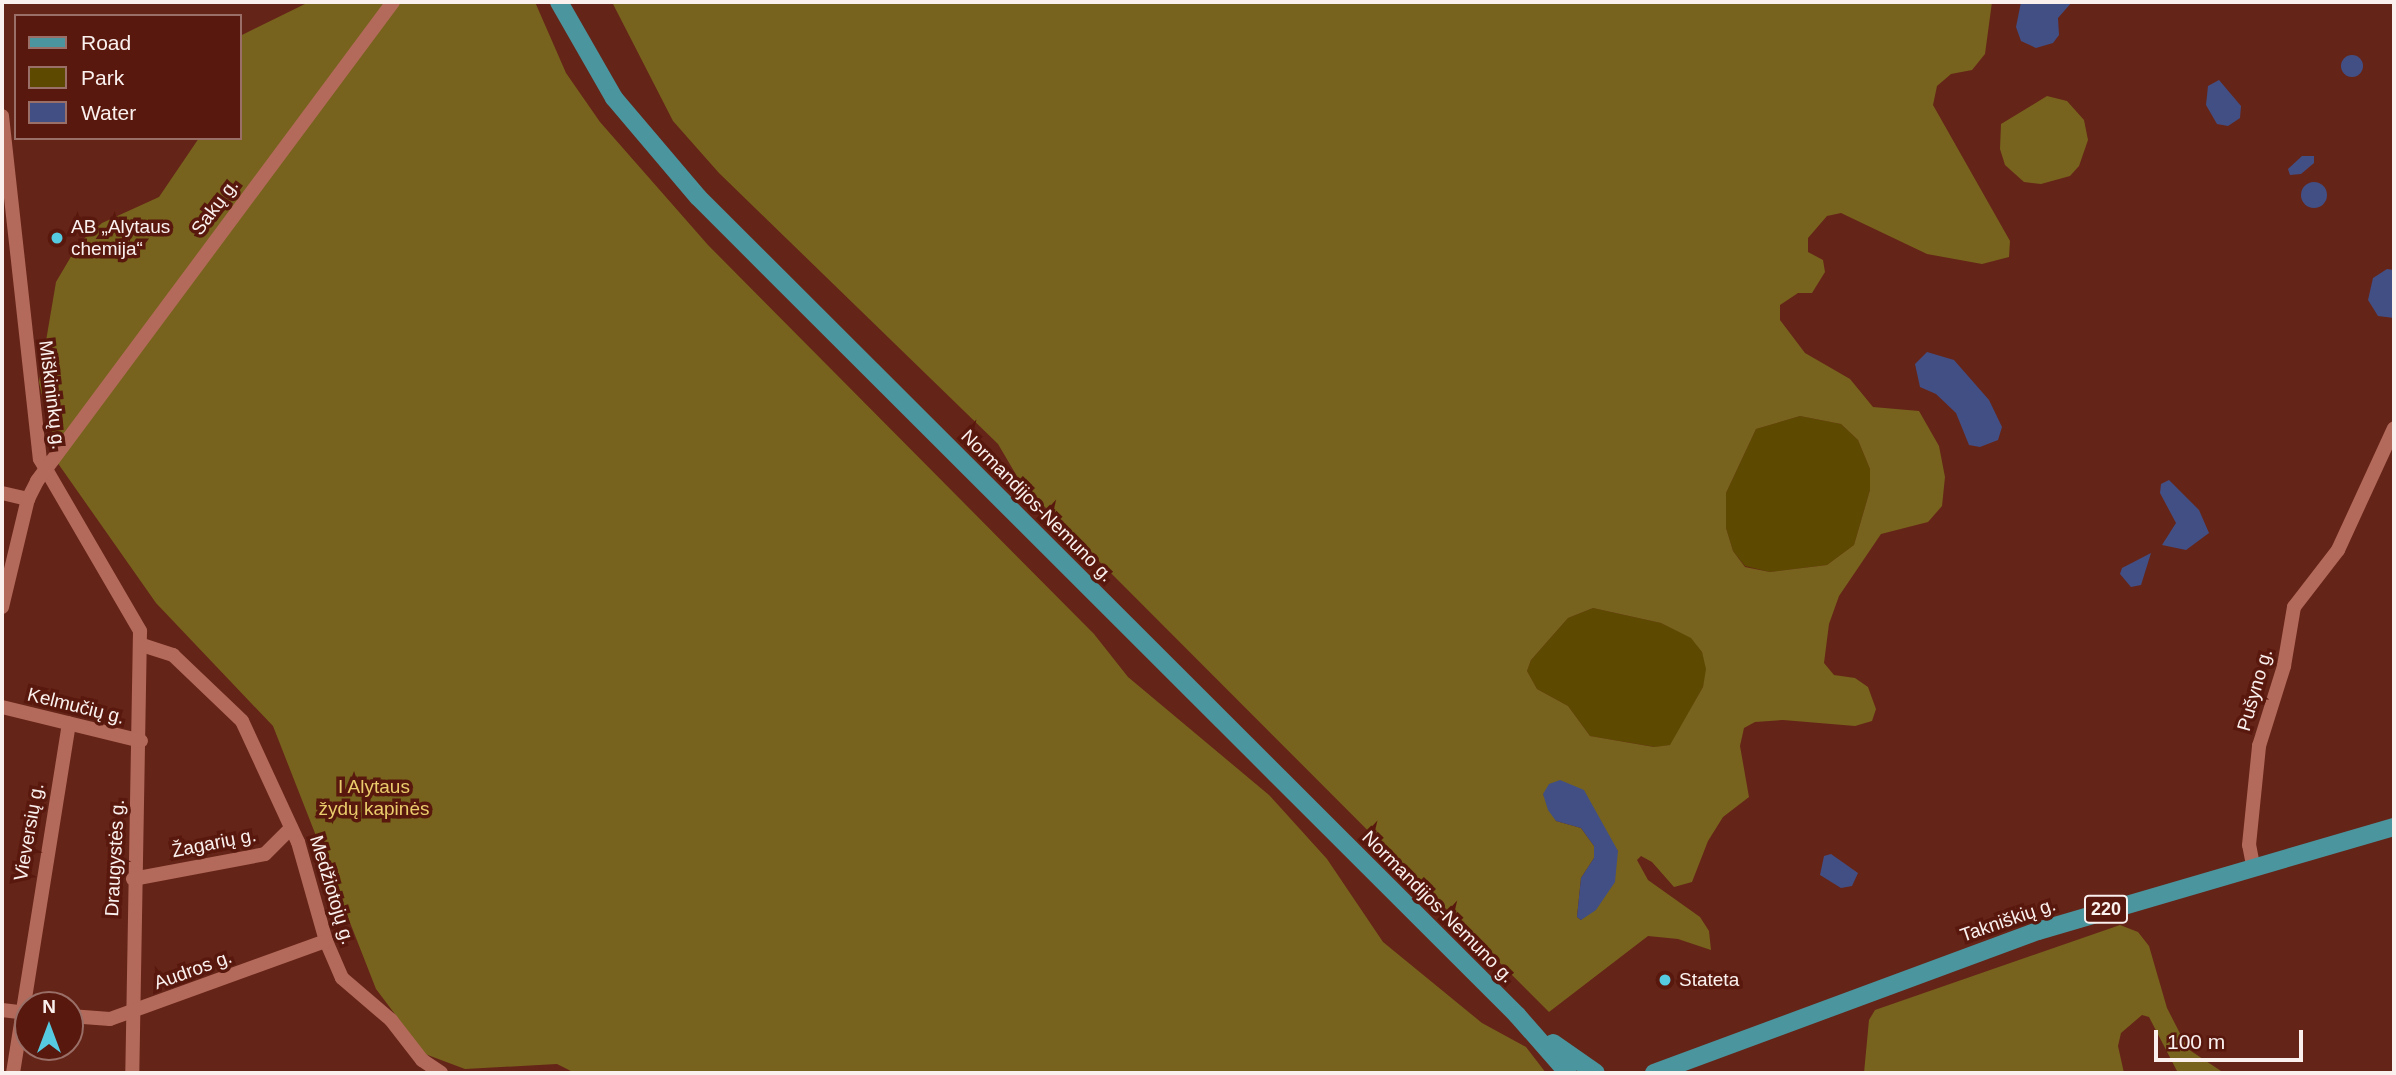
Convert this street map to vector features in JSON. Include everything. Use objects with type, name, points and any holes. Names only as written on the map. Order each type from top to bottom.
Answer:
[{"type":"main road","name":"Normandijos-Nemuno g.","points":[[559,2],[614,98],[698,197],[1517,1015],[1568,1073]]},
{"type":"main road","name":"Takniškių g.","points":[[1763,1034],[2038,931],[2253,865],[2394,827]]},
{"type":"main road","name":"Normandijos-Nemuno g.","points":[[1517,1015],[1595,1073]]},
{"type":"main road","name":"220","points":[[1654,1073],[1763,1034]]},
{"type":"main road","name":"220","points":[[1679,1073],[1763,1034]]},
{"type":"main road","points":[[1595,1073],[1609,1073]]},
{"type":"street","name":"Sakų g.","points":[[2,607],[28,499],[44,470],[393,2]]},
{"type":"street","name":"Miškininkų g.","points":[[2,116],[29,376],[44,470]]},
{"type":"street","name":"Pušyno g.","points":[[2253,865],[2249,845],[2259,746],[2284,666],[2294,607],[2338,550],[2394,428]]},
{"type":"street","points":[[44,470],[135,619],[142,645]]},
{"type":"street","points":[[2,493],[28,499]]},
{"type":"street","name":"Draugystės g.","points":[[132,1073],[133,878],[141,741],[142,645]]},
{"type":"street","name":"Medžiotojų g.","points":[[142,645],[173,655],[233,710],[291,828],[326,941],[342,978],[391,1020],[422,1060],[441,1073]]},
{"type":"street","name":"Kelmučių g.","points":[[2,707],[141,741]]},
{"type":"street","name":"Vieversių g.","points":[[27,991],[69,723]]},
{"type":"street","name":"Žagarių g.","points":[[133,878],[265,854],[291,828]]},
{"type":"street","name":"Audros g.","points":[[84,1017],[110,1019],[131,1013],[326,941]]},
{"type":"green space","name":"I Alytaus žydų kapinės","points":[[309,2],[535,2],[566,73],[600,122],[708,245],[1094,634],[1128,677],[1269,795],[1327,859],[1383,942],[1482,1023],[1526,1047],[1546,1073],[575,1073],[557,1064],[465,1069],[425,1054],[376,989],[273,726],[156,603],[57,462],[39,382],[56,282],[79,243],[102,223],[159,197],[198,140],[242,140],[242,35]]},
{"type":"green space","points":[[612,2],[1992,2],[1985,54],[1972,70],[1951,74],[1937,86],[1933,105],[2010,241],[2009,257],[1982,264],[1927,254],[1841,213],[1827,216],[1808,238],[1808,252],[1823,260],[1825,272],[1812,293],[1798,293],[1780,305],[1780,320],[1805,353],[1850,379],[1873,407],[1919,411],[1939,446],[1945,477],[1942,506],[1928,522],[1881,534],[1839,596],[1829,624],[1824,663],[1834,675],[1855,678],[1868,687],[1876,709],[1872,721],[1855,726],[1783,720],[1755,722],[1744,728],[1740,746],[1749,797],[1723,817],[1708,841],[1692,882],[1674,887],[1652,862],[1641,856],[1637,860],[1648,880],[1700,917],[1709,931],[1711,950],[1678,939],[1648,936],[1549,1012],[1021,483],[998,444],[719,173],[673,121]],"holes":[[[1800,416],[1841,424],[1858,440],[1870,469],[1870,490],[1854,545],[1827,565],[1770,572],[1745,567],[1733,551],[1726,528],[1726,493],[1756,429]],[[1593,608],[1661,623],[1691,638],[1702,652],[1706,669],[1703,687],[1670,745],[1654,747],[1590,736],[1568,706],[1537,689],[1527,671],[1531,660],[1568,618]],[[1543,794],[1618,851],[1581,920],[1577,917],[1581,878],[1594,858],[1594,846],[1581,828],[1556,821]]]},
{"type":"green space","points":[[2047,96],[2067,101],[2084,120],[2088,140],[2079,166],[2070,176],[2041,184],[2024,182],[2005,165],[2000,149],[2001,124]]},
{"type":"green space","points":[[1800,416],[1841,424],[1858,440],[1870,469],[1870,490],[1854,545],[1827,565],[1770,572],[1745,566],[1733,551],[1726,528],[1726,493],[1756,429]]},
{"type":"green space","points":[[1593,608],[1661,623],[1692,638],[1702,652],[1707,669],[1703,687],[1671,745],[1655,747],[1590,736],[1568,706],[1537,689],[1527,671],[1531,660],[1568,618]]},
{"type":"green space","points":[[2120,925],[2138,932],[2149,946],[2167,1008],[2188,1049],[2224,1073],[2178,1073],[2149,1017],[2142,1015],[2121,1033],[2118,1046],[2124,1073],[1864,1073],[1869,1020],[1875,1010]]},
{"type":"water","points":[[2021,2],[2072,2],[2058,18],[2059,35],[2053,43],[2036,48],[2021,41],[2016,27]]},
{"type":"water","points":[[2352,55],[2360,58],[2363,66],[2360,74],[2352,77],[2344,74],[2341,66],[2344,58]]},
{"type":"water","points":[[2219,80],[2241,106],[2240,118],[2228,126],[2217,124],[2206,105],[2208,86]]},
{"type":"water","points":[[2302,156],[2314,156],[2314,163],[2301,174],[2290,175],[2288,169]]},
{"type":"water","points":[[2314,182],[2323,186],[2327,195],[2323,204],[2314,208],[2305,204],[2301,195],[2305,186]]},
{"type":"water","points":[[2387,269],[2394,270],[2394,318],[2378,316],[2368,300],[2373,278]]},
{"type":"water","points":[[1927,352],[1954,360],[1989,400],[2002,427],[1998,440],[1980,447],[1969,445],[1956,413],[1936,394],[1920,387],[1915,364]]},
{"type":"water","points":[[2169,480],[2199,510],[2209,533],[2186,550],[2162,545],[2176,523],[2160,493],[2161,484]]},
{"type":"water","points":[[2151,553],[2141,585],[2131,587],[2120,574],[2122,568]]},
{"type":"water","points":[[1560,780],[1584,790],[1618,851],[1615,882],[1596,910],[1581,920],[1577,917],[1581,878],[1594,858],[1594,846],[1581,828],[1556,821],[1548,810],[1543,794],[1549,784]]},
{"type":"water","points":[[1831,854],[1858,873],[1852,886],[1841,888],[1820,875],[1824,856]]},
{"type":"place","name":"AB „Alytaus chemija“","points":[[57,238]]},
{"type":"place","name":"Stateta","points":[[1665,980]]}]
